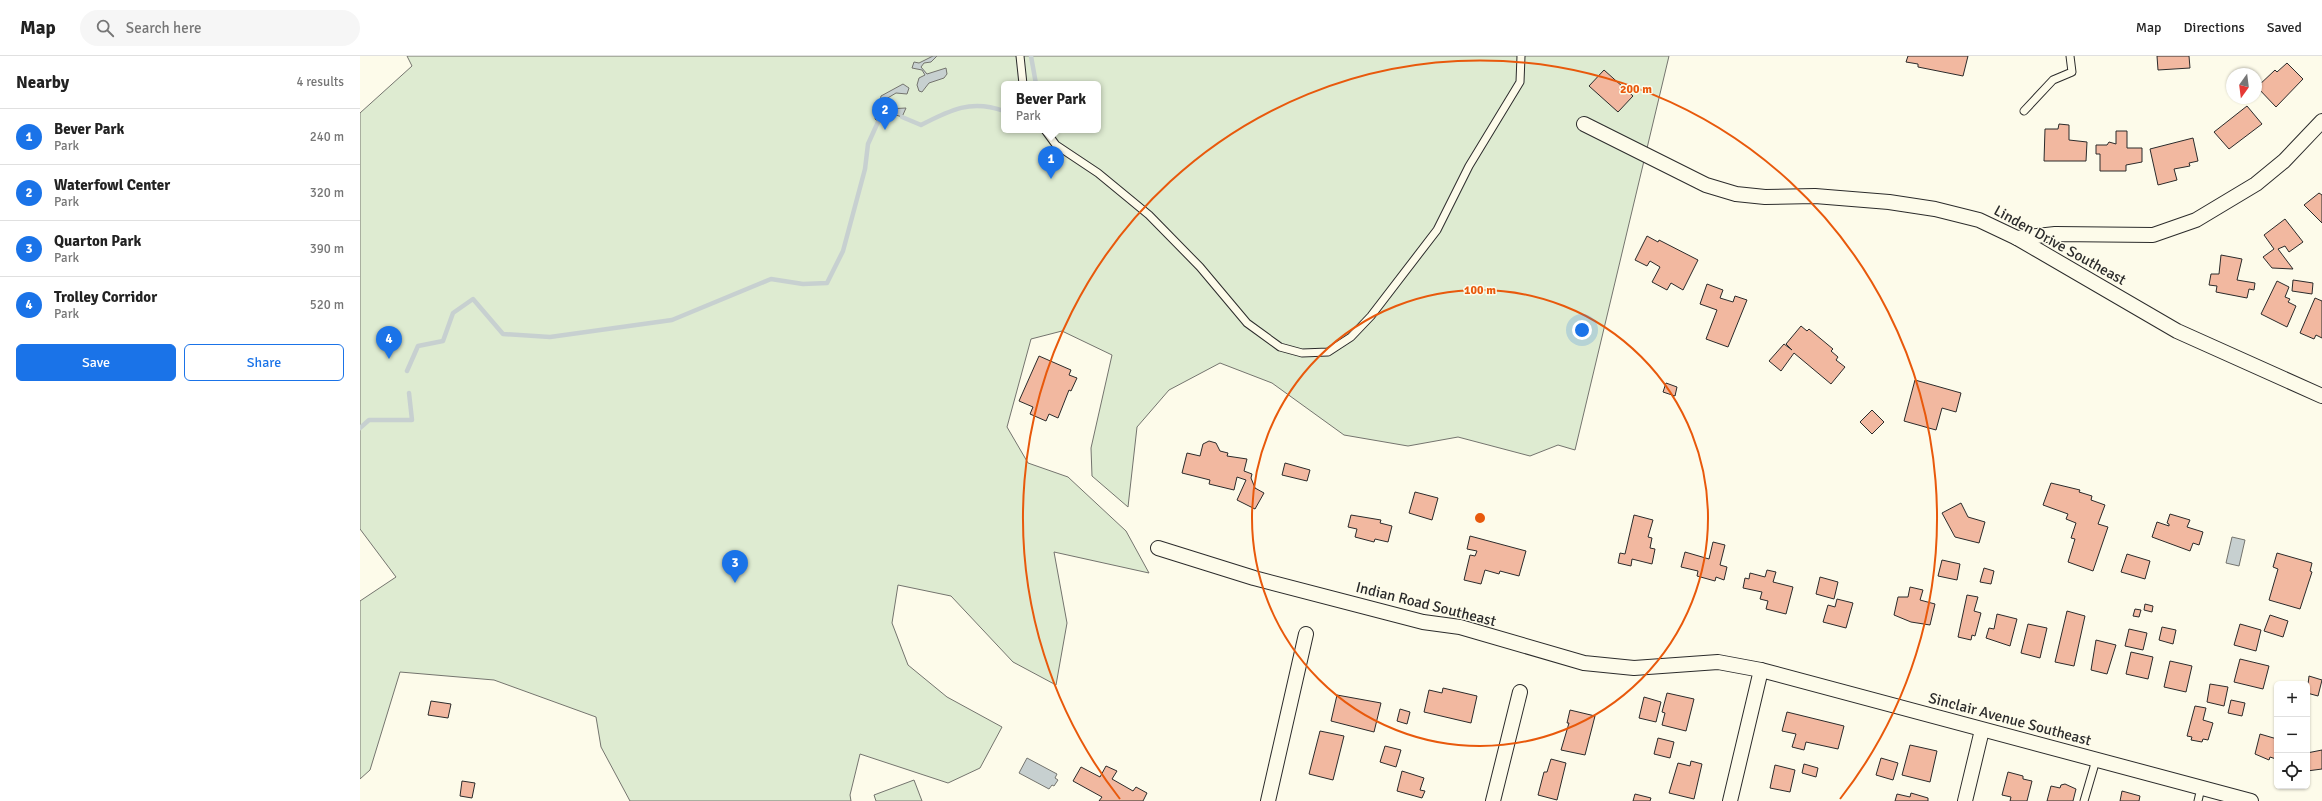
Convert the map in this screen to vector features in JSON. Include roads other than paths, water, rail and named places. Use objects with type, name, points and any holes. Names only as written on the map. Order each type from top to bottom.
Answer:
[{"type":"street","points":[[2017,238],[2055,234],[2153,235],[2196,220],[2256,184],[2284,161],[2322,120]]},
{"type":"street","name":"Linden Drive Southeast","points":[[1584,124],[1706,185],[1736,194],[1765,197],[1815,196],[1889,202],[1935,209],[1979,220],[2017,238],[2177,331],[2322,396]]},
{"type":"street","name":"Indian Road Southeast","points":[[1158,548],[1254,578],[1424,622],[1460,627],[1584,663],[1634,668],[1718,662],[1761,670]]},
{"type":"street","points":[[1268,801],[1306,634]]},
{"type":"street","points":[[1730,801],[1761,670]]},
{"type":"street","name":"Sinclair Avenue Southeast","points":[[1761,670],[2096,760],[2199,794],[2250,801]]},
{"type":"street","points":[[1493,801],[1520,692]]},
{"type":"street","points":[[1965,801],[1982,730]]},
{"type":"lane","points":[[1020,56],[1023,81]]},
{"type":"lane","points":[[1047,133],[1056,145],[1098,173],[1149,216],[1200,267],[1247,323],[1280,347],[1302,353],[1328,352],[1351,337],[1371,316],[1437,230],[1469,166],[1520,82],[1521,56]]},
{"type":"lane","points":[[2024,111],[2053,80],[2072,72],[2070,56]]},
{"type":"lane","points":[[2084,801],[2096,760]]},
{"type":"waterway","points":[[1031,56],[1035,81]]},
{"type":"waterway","points":[[902,117],[921,125],[951,111],[971,106],[981,106],[1001,110]]},
{"type":"waterway","points":[[407,371],[418,346],[443,341],[453,313],[473,299],[503,334],[550,337],[672,320],[771,279],[803,284],[827,283],[843,251],[865,169],[868,144],[878,122]]},
{"type":"waterway","points":[[360,428],[369,420],[412,420],[409,393]]},
{"type":"place","name":"Waterfowl Center","points":[[885,130]]},
{"type":"place","name":"Bever Park","points":[[1051,179]]},
{"type":"place","name":"Trolley Corridor","points":[[389,359]]},
{"type":"place","name":"Quarton Park","points":[[735,583]]}]
